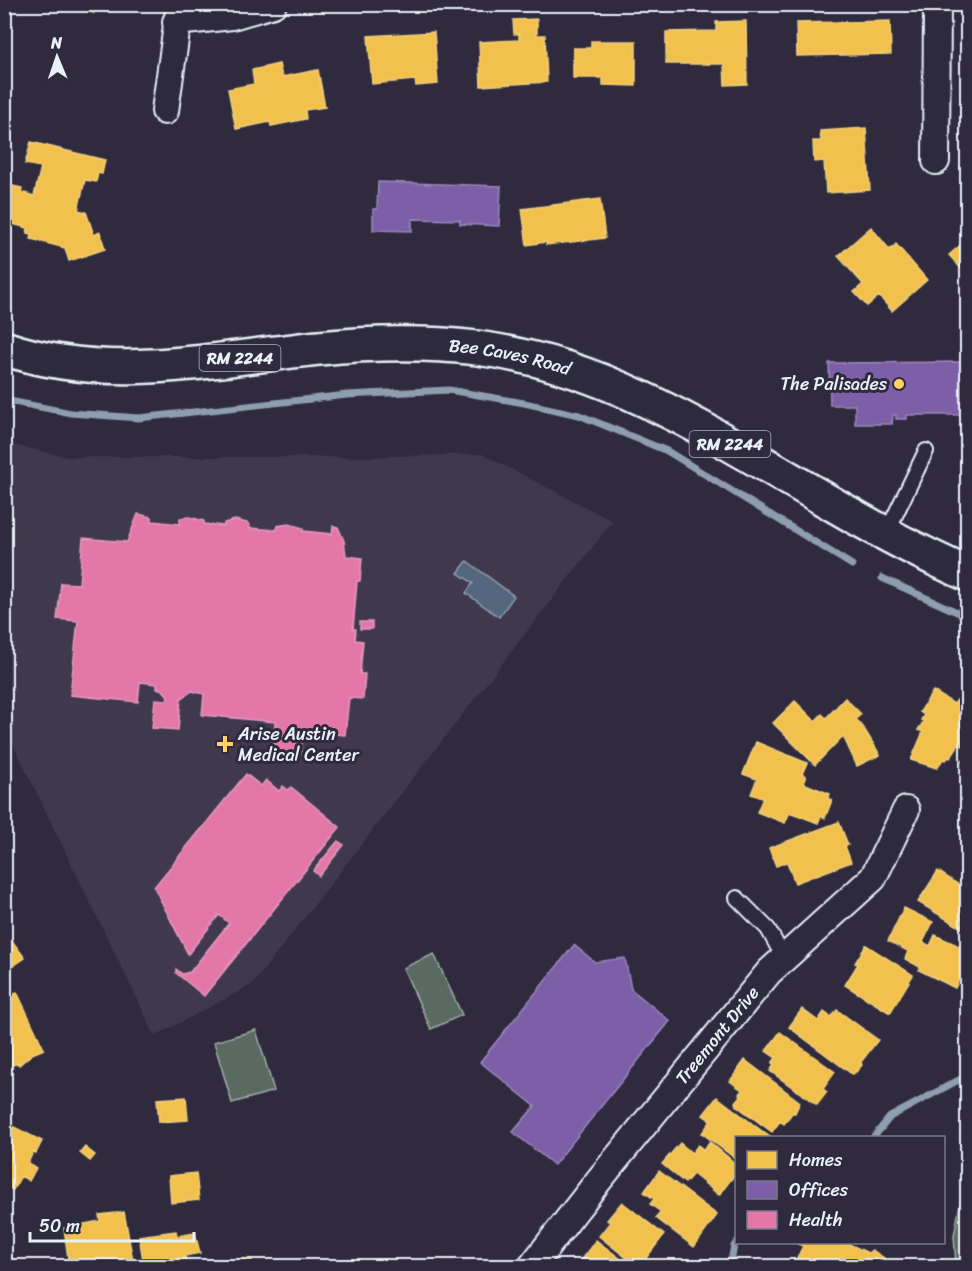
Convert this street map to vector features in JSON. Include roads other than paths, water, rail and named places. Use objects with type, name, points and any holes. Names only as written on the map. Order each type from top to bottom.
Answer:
[{"type":"main road","name":"Bee Caves Road","points":[[4,348],[63,364],[121,368],[157,367],[319,348],[382,344],[459,346],[516,355],[584,374],[631,392],[666,409],[886,534],[968,574]]},
{"type":"street","points":[[165,111],[178,13],[232,16],[273,4]]},
{"type":"street","points":[[936,161],[937,4]]},
{"type":"street","name":"Treemont Drive","points":[[532,1266],[598,1180],[769,972],[873,878],[906,810]]},
{"type":"lane","points":[[886,534],[926,451]]},
{"type":"lane","points":[[737,898],[768,929],[784,958]]},
{"type":"water","points":[[467,561],[514,596],[499,617],[466,593],[473,583],[458,573]]},
{"type":"waterway","points":[[4,400],[71,413],[139,418],[347,395],[449,390],[524,403],[579,415],[667,451],[852,565]]},
{"type":"waterway","points":[[882,578],[968,617]]},
{"type":"waterway","points":[[875,1136],[890,1117],[968,1075]]},
{"type":"waterway","points":[[730,1266],[736,1244]]},
{"type":"place","name":"The Palisades","points":[[899,384]]},
{"type":"place","name":"Arise Austin Medical Center","points":[[225,744]]}]
